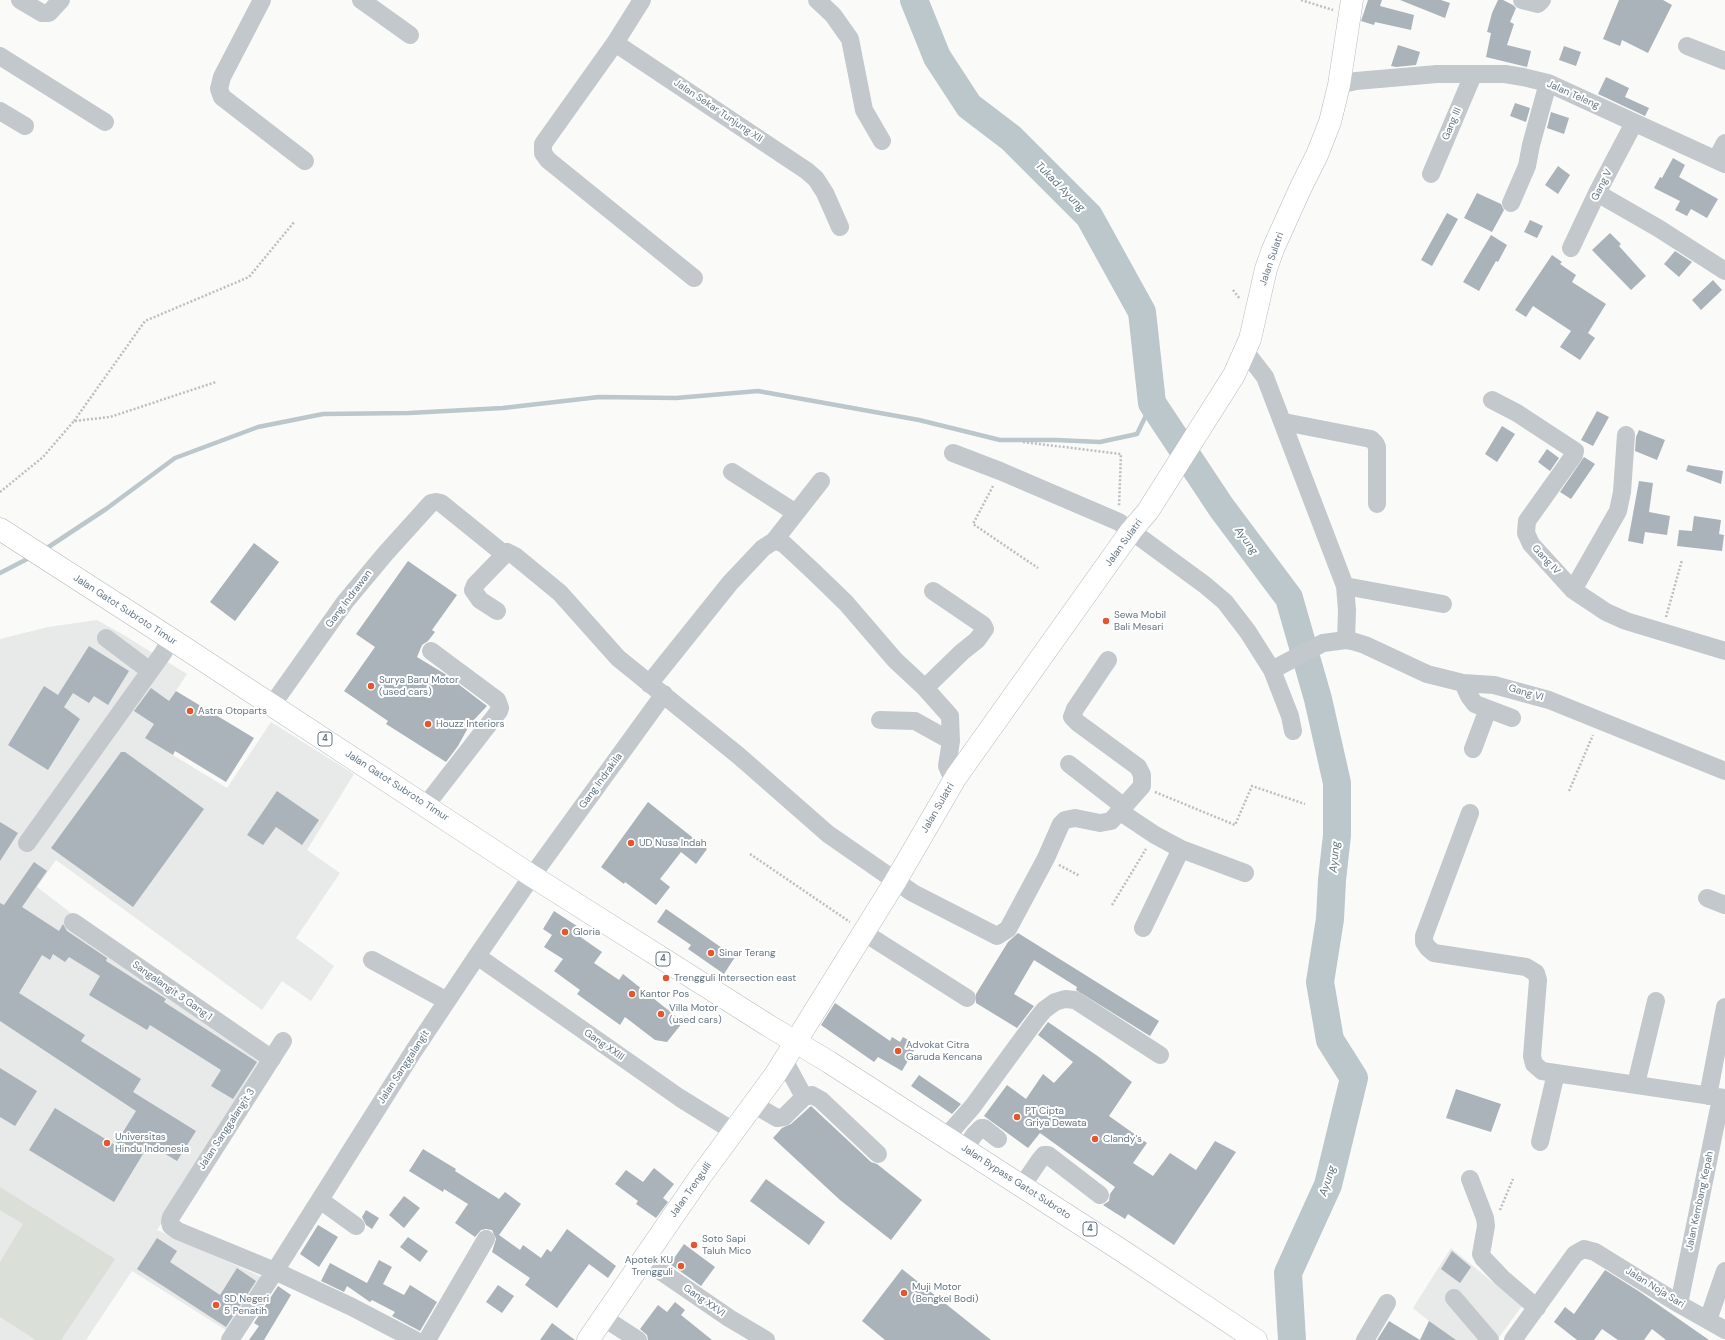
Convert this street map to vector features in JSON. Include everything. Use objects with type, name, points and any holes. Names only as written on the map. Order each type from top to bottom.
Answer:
[{"type":"main road","name":"Jalan Sulatri","points":[[795,1041],[895,882],[956,776],[1125,527],[1148,511],[1234,375],[1245,351],[1256,317],[1266,269],[1273,249],[1324,140],[1339,85],[1350,8]]},
{"type":"main road","name":"Jalan Gatot Subroto Timur","points":[[0,529],[426,805],[535,872],[762,1022],[795,1041]]},
{"type":"main road","name":"Jalan Trengulli","points":[[588,1340],[733,1131],[754,1104],[795,1041]]},
{"type":"main road","name":"Jalan Bypass Gatot Subroto","points":[[795,1041],[1124,1252],[1256,1340]]},
{"type":"street","points":[[20,0],[42,13],[49,13],[61,0]]},
{"type":"street","points":[[262,0],[222,77],[219,89],[222,97],[305,161]]},
{"type":"street","points":[[361,0],[410,35]]},
{"type":"street","points":[[642,0],[616,43],[543,144],[543,153],[548,160],[694,278]]},
{"type":"street","points":[[817,0],[833,15],[850,39],[864,110],[882,141]]},
{"type":"street","name":"Jalan Sekar Tunjung XII","points":[[616,43],[807,171],[816,179],[825,193],[840,227]]},
{"type":"street","points":[[1687,46],[1725,61]]},
{"type":"street","points":[[0,56],[105,122]]},
{"type":"street","name":"Jalan Teleng","points":[[1339,85],[1379,78],[1437,74],[1505,74],[1548,83],[1721,162]]},
{"type":"street","name":"Gang III","points":[[1431,174],[1473,75]]},
{"type":"street","points":[[1511,203],[1527,166],[1531,145],[1548,83]]},
{"type":"street","points":[[0,111],[25,126]]},
{"type":"street","name":"Gang V","points":[[1571,248],[1597,193],[1634,123]]},
{"type":"street","points":[[1721,162],[1725,143]]},
{"type":"street","points":[[1597,193],[1658,228],[1725,271]]},
{"type":"street","points":[[1245,351],[1265,377],[1284,422],[1345,586],[1347,610],[1346,640]]},
{"type":"street","name":"Gang IV","points":[[1492,400],[1517,413],[1575,450],[1574,455],[1527,521],[1526,533],[1531,544],[1573,590],[1606,612],[1639,626],[1725,651]]},
{"type":"street","points":[[1284,422],[1371,439],[1375,443],[1377,504]]},
{"type":"street","points":[[1573,590],[1618,511],[1622,492],[1626,435]]},
{"type":"street","points":[[953,453],[1000,471],[1125,527],[1205,585],[1225,602],[1248,632],[1272,670],[1290,716],[1293,731]]},
{"type":"street","points":[[732,472],[796,513]]},
{"type":"street","points":[[649,684],[730,583],[763,548],[774,541],[821,481]]},
{"type":"street","name":"Gang Indrawan","points":[[272,705],[359,586],[431,503],[436,502],[441,504],[504,554]]},
{"type":"street","points":[[774,541],[784,544],[846,603],[895,660],[925,688],[950,716],[951,741],[947,766],[949,771],[956,776]]},
{"type":"street","points":[[497,612],[480,600],[473,590],[475,585],[507,552],[515,556],[560,593],[618,658],[739,756],[828,834],[895,882],[933,904],[997,936],[1008,929],[1046,858],[1061,824],[1065,820],[1075,818],[1100,824],[1111,821],[1142,786],[1142,775],[1138,767],[1072,717],[1075,709],[1108,660]]},
{"type":"street","points":[[1345,586],[1443,604]]},
{"type":"street","points":[[925,688],[962,652],[977,640],[985,630],[983,625],[932,591]]},
{"type":"street","points":[[106,638],[150,671]]},
{"type":"street","points":[[27,843],[150,671],[171,639]]},
{"type":"street","name":"Gang VI","points":[[1272,670],[1323,643],[1346,640],[1365,645],[1427,674],[1463,683],[1494,685],[1549,700],[1725,771]]},
{"type":"street","points":[[426,805],[500,708],[497,700],[431,651]]},
{"type":"street","points":[[1463,683],[1471,700],[1475,704],[1512,718]]},
{"type":"street","name":"Gang Indrakila","points":[[535,872],[664,694]]},
{"type":"street","points":[[1473,749],[1488,709]]},
{"type":"street","points":[[880,720],[915,721],[951,741]]},
{"type":"street","points":[[1069,764],[1155,835],[1182,849],[1245,873]]},
{"type":"street","points":[[1470,813],[1424,936],[1424,942],[1428,948],[1434,953],[1526,967],[1536,973],[1538,980],[1532,1056],[1534,1064],[1542,1071],[1718,1097]]},
{"type":"street","points":[[1143,928],[1182,849]]},
{"type":"street","name":"Jalan Sanggalangit","points":[[231,1339],[412,1052],[535,872]]},
{"type":"street","points":[[1707,898],[1725,905]]},
{"type":"street","name":"Sangalangit 3 Gang 1","points":[[73,922],[272,1059]]},
{"type":"street","points":[[863,932],[967,998]]},
{"type":"street","name":"Gang XXIII","points":[[477,956],[680,1098],[733,1131]]},
{"type":"street","points":[[372,960],[447,1001]]},
{"type":"street","points":[[946,1137],[973,1106],[1044,1010],[1055,1002],[1075,1000],[1160,1055]]},
{"type":"street","points":[[1636,1084],[1656,1001]]},
{"type":"street","name":"Jalan Kembang Kepah","points":[[1679,1304],[1718,1097],[1725,1007]]},
{"type":"street","name":"Jalan Sanggalangit 3","points":[[275,1271],[173,1228],[170,1222],[171,1217],[284,1041]]},
{"type":"street","points":[[784,1060],[804,1097]]},
{"type":"street","points":[[1540,1142],[1556,1074]]},
{"type":"street","points":[[754,1104],[777,1118],[784,1117],[804,1097],[812,1095],[821,1100],[878,1154]]},
{"type":"street","points":[[965,1149],[974,1135],[981,1128],[984,1128],[998,1139]]},
{"type":"street","points":[[1022,1186],[1039,1161],[1044,1156],[1048,1155],[1100,1195]]},
{"type":"street","points":[[1470,1179],[1485,1218],[1486,1226],[1481,1254],[1483,1258],[1502,1278],[1537,1308],[1513,1340]]},
{"type":"street","points":[[320,1200],[356,1226]]},
{"type":"street","points":[[427,1340],[486,1239]]},
{"type":"street","name":"Jalan Noja Sari","points":[[1537,1308],[1574,1254],[1584,1249],[1595,1252],[1679,1304],[1725,1330]]},
{"type":"street","name":"Gang XXVI","points":[[643,1259],[729,1318],[766,1340]]},
{"type":"street","points":[[275,1271],[380,1321],[415,1340]]},
{"type":"street","points":[[1708,1320],[1725,1271]]},
{"type":"street","points":[[1454,1298],[1490,1340]]},
{"type":"street","points":[[1365,1340],[1387,1303]]},
{"type":"street","points":[[604,1318],[638,1340]]},
{"type":"path","points":[[1301,0],[1350,8]]},
{"type":"path","points":[[0,492],[43,457],[74,420],[145,321],[249,277],[295,221]]},
{"type":"path","points":[[74,420],[110,417],[216,382]]},
{"type":"path","points":[[1023,442],[1121,454],[1125,527]]},
{"type":"path","points":[[1000,471],[973,524],[1038,568]]},
{"type":"path","points":[[1662,632],[1682,560]]},
{"type":"path","points":[[1569,791],[1599,721]]},
{"type":"path","points":[[1142,786],[1235,825],[1252,786],[1305,804]]},
{"type":"path","points":[[1112,904],[1155,835]]},
{"type":"path","points":[[750,854],[863,932]]},
{"type":"path","points":[[1046,858],[1080,876]]},
{"type":"path","points":[[1498,1216],[1513,1179]]},
{"type":"shaded area","points":[[97,620],[187,674],[145,738],[227,788],[271,722],[354,774],[307,850],[340,873],[296,938],[334,966],[311,1001],[282,981],[262,1010],[56,860],[37,887],[266,1063],[157,1230],[264,1278],[229,1332],[132,1271],[86,1340],[0,1340],[0,639],[48,627]]},
{"type":"shaded area","points":[[0,1187],[115,1259],[61,1340],[36,1340],[0,1317],[0,1262],[23,1224],[0,1210]]},
{"type":"shaded area","points":[[1451,1248],[1522,1306],[1497,1340],[1420,1340],[1429,1321],[1413,1308]]},
{"type":"building","points":[[1368,0],[1382,0],[1380,6],[1414,15],[1411,30],[1375,22],[1374,25],[1361,21]]},
{"type":"building","points":[[1400,0],[1441,0],[1450,3],[1445,18]]},
{"type":"building","points":[[1498,0],[1503,0],[1516,8],[1510,22],[1514,24],[1507,45],[1531,51],[1527,67],[1486,57],[1491,33],[1487,32],[1492,13]]},
{"type":"building","points":[[1619,0],[1663,0],[1672,5],[1648,53],[1622,40],[1620,46],[1603,39]]},
{"type":"building","points":[[1398,45],[1420,52],[1416,65],[1391,66]]},
{"type":"building","points":[[1564,46],[1581,52],[1576,66],[1559,60]]},
{"type":"building","points":[[1606,77],[1629,88],[1625,97],[1649,108],[1645,116],[1598,94]]},
{"type":"building","points":[[1515,103],[1530,108],[1526,122],[1510,116]]},
{"type":"building","points":[[1551,112],[1569,118],[1564,134],[1547,128]]},
{"type":"building","points":[[1673,158],[1685,165],[1679,177],[1718,199],[1707,218],[1691,209],[1687,216],[1675,210],[1680,201],[1654,188],[1660,177],[1662,178]]},
{"type":"building","points":[[1558,166],[1570,175],[1558,194],[1545,185]]},
{"type":"building","points":[[1477,193],[1501,204],[1504,210],[1492,232],[1464,218]]},
{"type":"building","points":[[1447,213],[1458,219],[1432,266],[1421,260]]},
{"type":"building","points":[[1530,220],[1543,226],[1537,238],[1524,232]]},
{"type":"building","points":[[1610,233],[1621,244],[1619,246],[1646,276],[1631,290],[1592,250]]},
{"type":"building","points":[[1491,235],[1507,245],[1479,291],[1463,282]]},
{"type":"building","points":[[1675,251],[1692,262],[1679,277],[1664,264]]},
{"type":"building","points":[[1552,255],[1562,262],[1560,264],[1576,275],[1572,282],[1606,304],[1588,333],[1595,338],[1580,360],[1560,347],[1571,331],[1533,306],[1526,317],[1515,310]]},
{"type":"building","points":[[1713,280],[1722,290],[1701,310],[1692,300]]},
{"type":"building","points":[[1597,411],[1609,417],[1593,446],[1581,440]]},
{"type":"building","points":[[1502,426],[1515,434],[1497,462],[1485,454]]},
{"type":"building","points":[[1639,430],[1665,440],[1657,460],[1635,451],[1636,437]]},
{"type":"building","points":[[1547,449],[1559,458],[1550,471],[1538,462]]},
{"type":"building","points":[[1584,457],[1595,464],[1571,499],[1560,492]]},
{"type":"building","points":[[1688,465],[1723,471],[1721,484],[1686,471]]},
{"type":"building","points":[[1639,481],[1653,483],[1649,512],[1670,516],[1667,535],[1645,532],[1643,544],[1628,541]]},
{"type":"building","points":[[1694,516],[1721,520],[1719,534],[1724,535],[1722,551],[1677,546],[1679,530],[1692,531]]},
{"type":"building","points":[[254,543],[279,562],[235,621],[210,602]]},
{"type":"building","points":[[408,561],[457,595],[432,630],[435,632],[428,641],[422,645],[417,657],[445,674],[487,706],[470,724],[458,746],[446,762],[386,724],[388,721],[344,691],[375,647],[356,634]]},
{"type":"building","points":[[89,646],[129,671],[108,705],[94,696],[89,703],[73,693],[64,707],[80,719],[48,770],[8,745],[44,686],[58,695]]},
{"type":"building","points":[[151,688],[169,701],[176,691],[254,738],[226,782],[175,751],[173,755],[145,738],[154,724],[134,711]]},
{"type":"building","points":[[121,752],[125,752],[204,809],[133,907],[51,848]]},
{"type":"building","points":[[277,791],[319,820],[302,845],[276,827],[263,845],[247,835]]},
{"type":"building","points":[[648,802],[707,849],[696,864],[681,852],[660,879],[670,887],[656,905],[625,882],[624,884],[601,867]]},
{"type":"building","points":[[0,822],[18,833],[0,861]]},
{"type":"building","points":[[34,862],[47,871],[22,907],[59,931],[63,924],[67,931],[107,958],[106,961],[166,999],[164,1002],[257,1062],[233,1099],[211,1086],[221,1070],[150,1025],[147,1030],[89,995],[100,976],[69,957],[65,962],[53,954],[50,960],[42,955],[19,993],[85,1035],[81,1041],[141,1079],[133,1092],[196,1131],[177,1161],[149,1144],[114,1202],[29,1150],[55,1108],[115,1145],[136,1111],[0,1021],[0,903],[4,905]]},
{"type":"building","points":[[666,909],[735,957],[724,974],[688,949],[691,945],[657,922]]},
{"type":"building","points":[[554,911],[583,930],[579,936],[602,952],[594,963],[619,980],[623,974],[683,1022],[667,1042],[655,1040],[625,1017],[620,1025],[577,994],[580,990],[554,971],[563,959],[544,947],[552,935],[543,929]]},
{"type":"building","points":[[1018,933],[1159,1021],[1150,1036],[1076,990],[1077,987],[1034,960],[1014,994],[1034,1006],[1017,1028],[976,1003],[976,994],[1008,942]]},
{"type":"building","points":[[835,1003],[890,1041],[892,1037],[900,1042],[903,1037],[917,1045],[902,1071],[878,1057],[874,1062],[821,1025]]},
{"type":"building","points":[[1048,1022],[1132,1082],[1109,1116],[1147,1143],[1133,1163],[1153,1176],[1170,1153],[1196,1170],[1215,1141],[1236,1152],[1174,1245],[1128,1214],[1125,1219],[1103,1205],[1109,1201],[1110,1194],[1115,1187],[1040,1133],[1028,1148],[984,1116],[1007,1085],[1026,1099],[1043,1074],[1054,1083],[1073,1062],[1038,1035]]},
{"type":"building","points":[[0,1068],[37,1091],[15,1126],[0,1117]]},
{"type":"building","points":[[919,1075],[961,1104],[952,1114],[911,1086]]},
{"type":"building","points":[[1456,1089],[1501,1104],[1491,1132],[1446,1118]]},
{"type":"building","points":[[811,1106],[871,1162],[877,1164],[922,1200],[891,1240],[840,1200],[773,1138],[782,1128],[791,1124]]},
{"type":"building","points":[[423,1149],[456,1169],[455,1171],[499,1199],[505,1192],[521,1204],[499,1235],[520,1250],[523,1245],[541,1258],[547,1249],[551,1252],[567,1229],[616,1266],[608,1278],[589,1264],[557,1308],[525,1285],[530,1278],[492,1252],[496,1239],[492,1230],[481,1230],[475,1237],[455,1223],[468,1204],[444,1189],[443,1192],[409,1171]]},
{"type":"building","points":[[654,1168],[674,1184],[663,1198],[668,1202],[656,1218],[636,1204],[638,1201],[615,1184],[626,1170],[643,1182]]},
{"type":"building","points":[[766,1179],[825,1222],[809,1245],[750,1201]]},
{"type":"building","points":[[404,1196],[420,1208],[404,1228],[389,1215]]},
{"type":"building","points":[[366,1210],[379,1218],[372,1229],[366,1225],[362,1217]]},
{"type":"building","points":[[318,1225],[338,1237],[319,1267],[300,1254]]},
{"type":"building","points":[[408,1237],[428,1251],[420,1262],[400,1247]]},
{"type":"building","points":[[157,1238],[177,1251],[170,1262],[220,1295],[237,1268],[256,1281],[226,1327],[137,1269]]},
{"type":"building","points":[[684,1244],[715,1267],[701,1286],[670,1264]]},
{"type":"building","points":[[1452,1251],[1471,1267],[1460,1283],[1441,1269]]},
{"type":"building","points":[[379,1260],[392,1267],[383,1284],[404,1295],[410,1285],[437,1302],[420,1331],[392,1316],[395,1312],[372,1300],[370,1302],[347,1286],[344,1292],[321,1281],[330,1263],[367,1283]]},
{"type":"building","name":"Muji Motor (Bengkel Bodi)","points":[[902,1269],[991,1340],[885,1340],[862,1321]]},
{"type":"building","points":[[1605,1270],[1640,1292],[1709,1340],[1666,1340],[1652,1329],[1644,1340],[1618,1340],[1602,1329],[1594,1340],[1577,1340],[1554,1322],[1565,1307],[1574,1314]]},
{"type":"building","points":[[498,1285],[514,1296],[502,1313],[486,1302]]},
{"type":"building","points":[[278,1286],[291,1295],[264,1340],[249,1340],[259,1326],[254,1323]]},
{"type":"building","points":[[675,1302],[685,1310],[681,1315],[712,1340],[648,1340],[647,1335],[640,1329],[658,1305],[667,1312]]},
{"type":"building","points":[[1389,1321],[1420,1340],[1377,1340]]},
{"type":"building","points":[[1429,1321],[1456,1340],[1420,1340]]},
{"type":"building","points":[[552,1323],[575,1340],[540,1340]]},
{"type":"waterway","name":"Ayung","points":[[914,0],[937,57],[969,106],[1011,138],[1089,216],[1142,312],[1152,403],[1221,507],[1289,598],[1318,699],[1337,783],[1337,835],[1332,880],[1330,919],[1320,982],[1330,1040],[1354,1078],[1328,1185],[1288,1273],[1292,1340]]},
{"type":"waterway","points":[[44,550],[106,509],[175,458],[258,427],[323,414],[409,413],[503,408],[599,397],[676,398],[758,391],[919,420],[1000,440],[1100,442],[1137,434],[1152,403]]},
{"type":"waterway","points":[[0,573],[31,557]]},
{"type":"place","name":"Sewa Mobil Bali Mesari","points":[[1106,621]]},
{"type":"place","name":"Surya Baru Motor (used cars)","points":[[371,686]]},
{"type":"place","name":"Astra Otoparts","points":[[190,711]]},
{"type":"place","name":"Houzz Interiors","points":[[428,724]]},
{"type":"place","name":"UD Nusa Indah","points":[[631,843]]},
{"type":"place","name":"Gloria","points":[[565,932]]},
{"type":"place","name":"Sinar Terang","points":[[711,953]]},
{"type":"place","name":"Trengguli Intersection east","points":[[666,978]]},
{"type":"place","name":"Kantor Pos","points":[[632,994]]},
{"type":"place","name":"Villa Motor (used cars)","points":[[661,1014]]},
{"type":"place","name":"Advokat Citra Garuda Kencana","points":[[898,1051]]},
{"type":"place","name":"PT Cipta Griya Dewata","points":[[1017,1117]]},
{"type":"place","name":"Clandy's","points":[[1095,1139]]},
{"type":"place","name":"Universitas Hindu Indonesia","points":[[107,1143]]},
{"type":"place","name":"Soto Sapi Taluh Mico","points":[[694,1245]]},
{"type":"place","name":"Apotek KU Trengguli","points":[[681,1266]]},
{"type":"place","name":"Muji Motor (Bengkel Bodi)","points":[[904,1293]]},
{"type":"place","name":"SD Negeri 5 Penatih","points":[[216,1305]]},
{"type":"water label","name":"Tukad Ayung","points":[[1060,187]]}]
